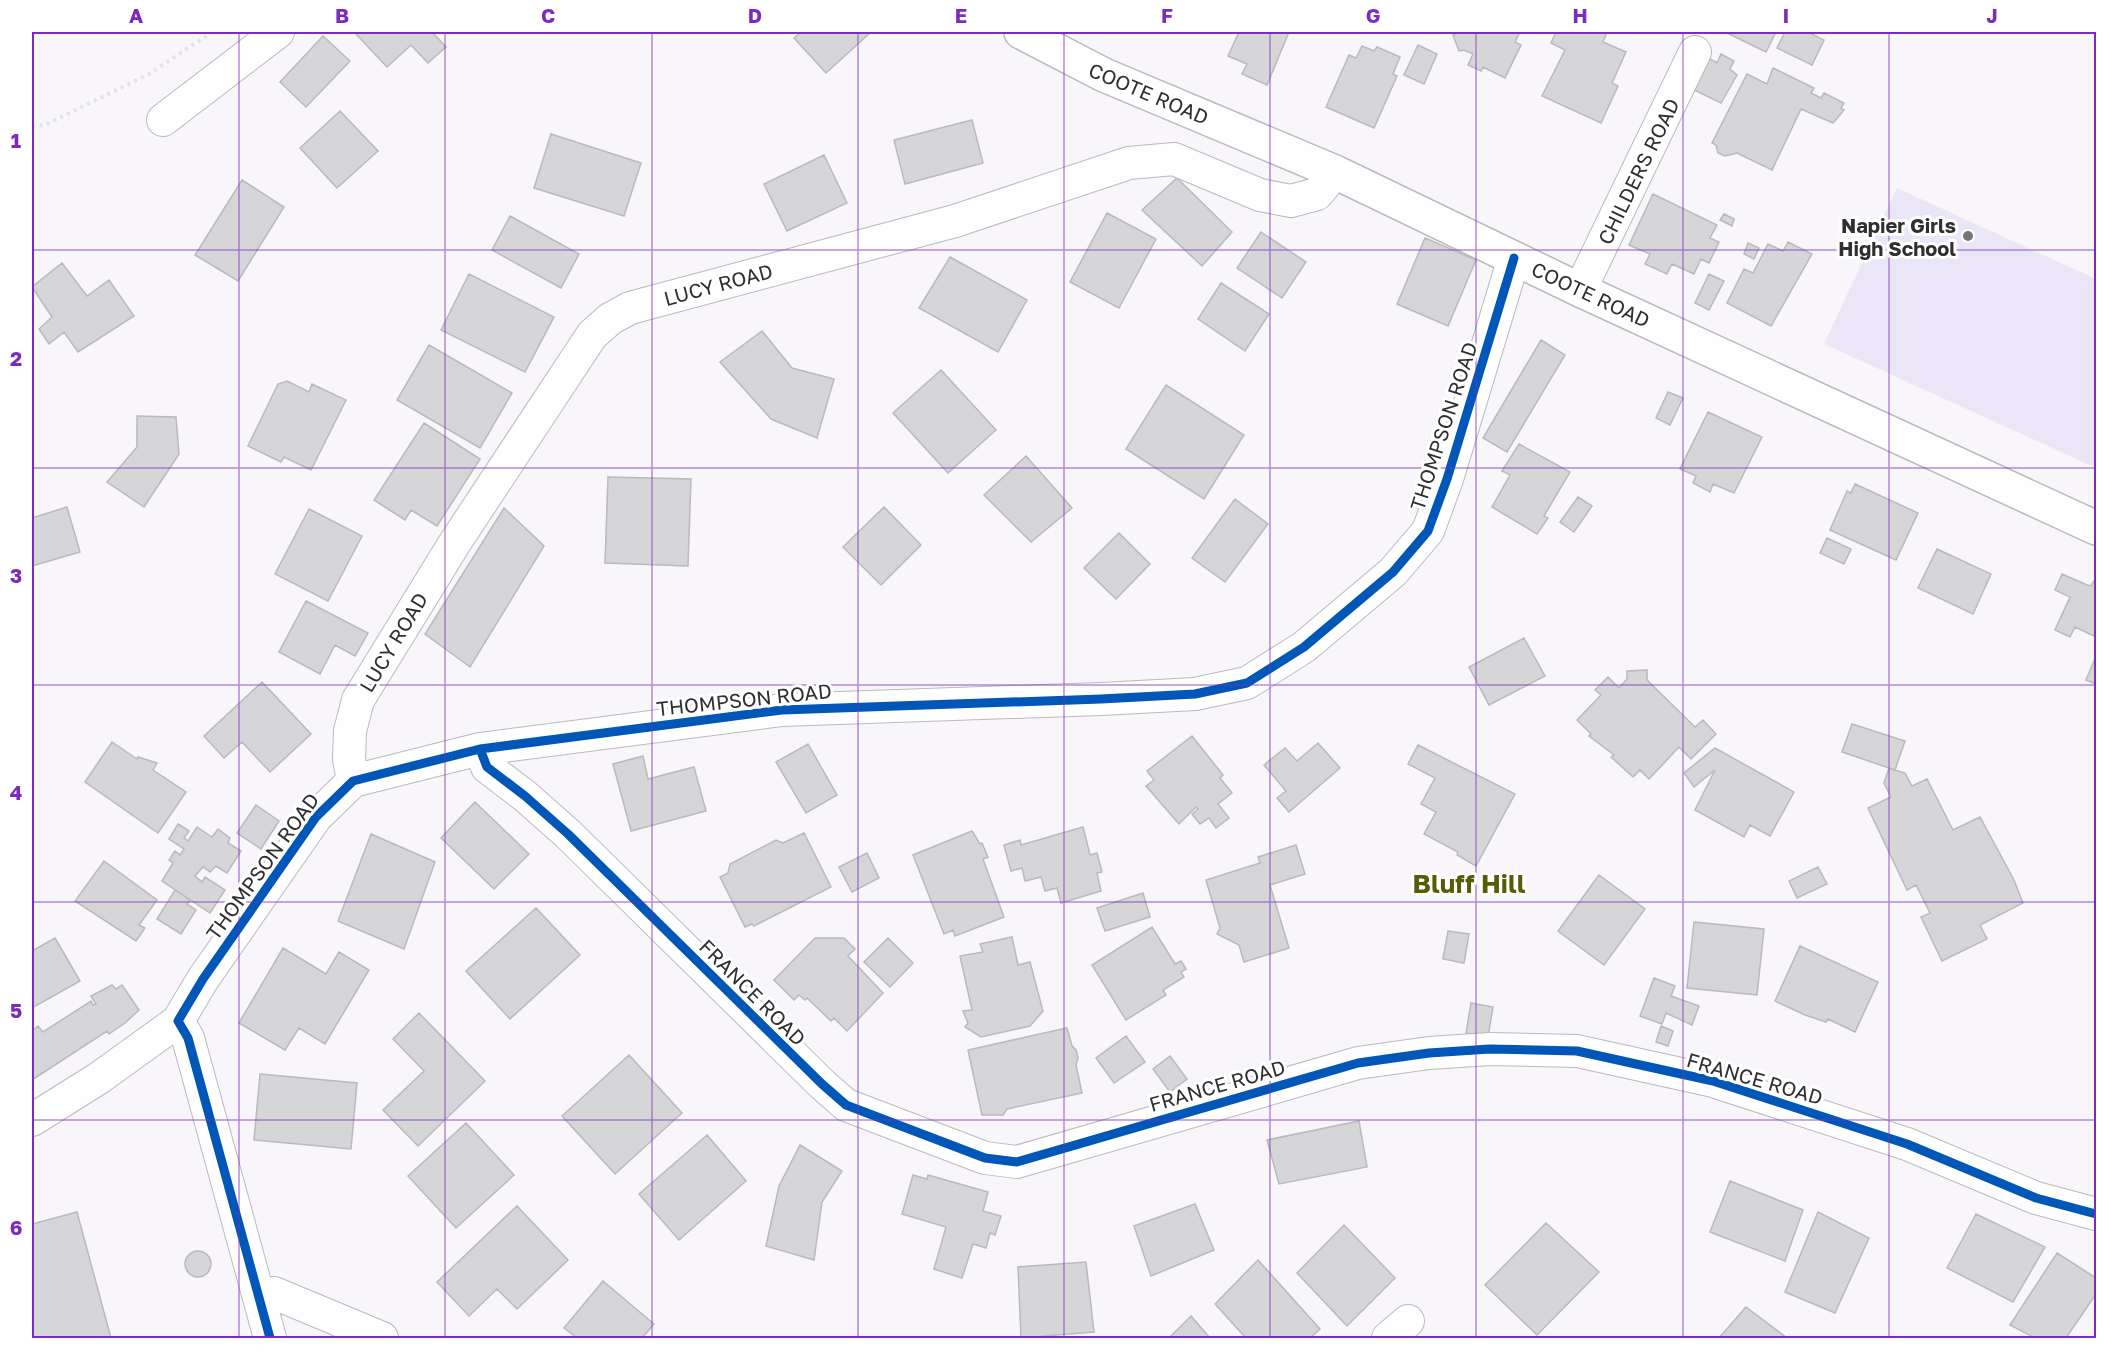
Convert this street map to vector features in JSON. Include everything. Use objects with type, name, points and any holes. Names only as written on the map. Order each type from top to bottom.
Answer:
[{"type":"street","points":[[163,120],[278,32]]},
{"type":"street","name":"COOTE ROAD","points":[[1021,32],[1104,75],[1335,172],[1580,290],[2097,528]]},
{"type":"street","name":"CHILDERS ROAD","points":[[1580,290],[1695,52]]},
{"type":"street","name":"LUCY ROAD","points":[[353,781],[349,759],[350,731],[358,700],[448,554],[592,335],[610,319],[630,308],[955,221],[1129,163],[1174,159],[1260,195],[1290,201],[1317,194],[1335,172]]},
{"type":"street","name":"THOMPSON ROAD","points":[[178,1021],[203,979],[316,817],[353,781],[480,749],[782,710],[1195,694],[1247,683],[1304,647],[1393,572],[1428,531],[1447,479],[1514,258]]},
{"type":"street","name":"FRANCE ROAD","points":[[480,749],[487,767],[525,796],[568,834],[846,1105],[985,1158],[1017,1162],[1358,1063],[1429,1053],[1490,1049],[1577,1051],[1713,1081],[1907,1144],[2036,1198],[2097,1214]]},
{"type":"street","points":[[32,1120],[99,1078],[178,1021],[188,1038],[270,1338]]},
{"type":"street","points":[[260,1298],[274,1293],[382,1338]]},
{"type":"path","points":[[32,126],[45,125],[149,74],[212,32]]},
{"type":"shaded area","points":[[1897,188],[2096,279],[2096,468],[1824,344]]},
{"type":"building","points":[[354,32],[432,32],[446,47],[428,63],[411,45],[387,67]]},
{"type":"building","points":[[801,32],[871,32],[826,73],[794,38]]},
{"type":"building","points":[[1239,32],[1289,32],[1267,85],[1242,74],[1247,64],[1228,56]]},
{"type":"building","points":[[1459,32],[1520,32],[1515,42],[1521,45],[1505,78],[1483,67],[1481,71],[1468,65],[1473,54],[1464,50],[1459,51],[1453,35]]},
{"type":"building","points":[[1556,32],[1607,32],[1603,42],[1626,52],[1612,83],[1618,86],[1601,123],[1542,96],[1565,50],[1551,43]]},
{"type":"building","points":[[1725,32],[1776,32],[1766,52]]},
{"type":"building","points":[[1785,32],[1808,32],[1824,40],[1812,65],[1777,48]]},
{"type":"building","points":[[323,36],[350,61],[306,107],[280,82]]},
{"type":"building","points":[[1418,45],[1437,54],[1424,84],[1404,75]]},
{"type":"building","points":[[1362,46],[1374,51],[1377,47],[1400,57],[1393,74],[1397,76],[1374,128],[1326,107],[1349,55],[1356,58]]},
{"type":"building","points":[[1721,54],[1734,61],[1730,69],[1737,75],[1721,103],[1694,90],[1707,57],[1717,63]]},
{"type":"building","points":[[1773,68],[1814,88],[1811,93],[1821,98],[1824,93],[1844,103],[1841,108],[1844,110],[1833,123],[1801,109],[1772,170],[1737,153],[1725,156],[1718,153],[1716,145],[1712,143],[1747,74],[1767,84]]},
{"type":"building","points":[[340,111],[378,151],[337,188],[300,148]]},
{"type":"building","points":[[972,120],[983,163],[905,184],[894,140]]},
{"type":"building","points":[[551,134],[641,163],[624,216],[534,188]]},
{"type":"building","points":[[824,155],[847,203],[787,231],[764,184]]},
{"type":"building","points":[[1177,178],[1232,232],[1202,266],[1142,210]]},
{"type":"building","points":[[242,180],[284,207],[238,281],[195,255]]},
{"type":"building","points":[[1653,194],[1717,225],[1710,238],[1719,242],[1709,263],[1701,259],[1694,274],[1672,264],[1667,274],[1645,264],[1650,254],[1629,245]]},
{"type":"building","points":[[1107,213],[1156,239],[1119,308],[1070,282]]},
{"type":"building","points":[[1724,214],[1734,219],[1732,226],[1720,220]]},
{"type":"building","points":[[510,216],[579,254],[561,288],[492,250]]},
{"type":"building","points":[[1261,232],[1306,262],[1282,298],[1237,268]]},
{"type":"building","points":[[1425,238],[1476,260],[1448,326],[1397,304]]},
{"type":"building","points":[[1788,242],[1812,254],[1771,326],[1727,303],[1744,269],[1753,273],[1768,244],[1783,251]]},
{"type":"building","points":[[1748,243],[1759,248],[1754,259],[1744,254]]},
{"type":"building","points":[[950,257],[1027,300],[998,352],[919,308]]},
{"type":"building","points":[[62,263],[87,296],[109,280],[134,316],[78,352],[64,332],[49,344],[39,329],[52,317],[32,287]]},
{"type":"building","points":[[469,274],[554,317],[525,372],[441,330]]},
{"type":"building","points":[[1709,274],[1724,281],[1709,310],[1695,303]]},
{"type":"building","points":[[1221,283],[1269,314],[1245,351],[1198,319]]},
{"type":"building","points":[[762,331],[792,368],[834,379],[817,438],[771,419],[720,362]]},
{"type":"building","points":[[1541,340],[1565,355],[1507,452],[1483,438]]},
{"type":"building","points":[[429,345],[512,393],[480,448],[397,400]]},
{"type":"building","points":[[941,370],[996,430],[948,473],[893,413]]},
{"type":"building","points":[[287,381],[309,392],[312,384],[346,400],[311,470],[284,457],[281,462],[248,446],[278,384]]},
{"type":"building","points":[[1166,385],[1244,435],[1204,499],[1126,449]]},
{"type":"building","points":[[1668,392],[1683,398],[1670,425],[1656,418]]},
{"type":"building","points":[[1708,412],[1762,437],[1734,493],[1713,484],[1710,492],[1693,483],[1696,476],[1680,469]]},
{"type":"building","points":[[137,416],[176,417],[179,454],[144,507],[107,482],[137,447]]},
{"type":"building","points":[[424,423],[480,459],[437,526],[411,510],[405,520],[374,500]]},
{"type":"building","points":[[1519,444],[1570,472],[1544,516],[1548,518],[1537,534],[1492,507],[1510,475],[1502,471]]},
{"type":"building","points":[[1026,456],[1072,508],[1031,542],[984,495]]},
{"type":"building","points":[[608,477],[691,479],[688,566],[605,563]]},
{"type":"building","points":[[1855,484],[1918,513],[1896,560],[1830,530],[1847,491],[1851,493]]},
{"type":"building","points":[[1578,497],[1592,506],[1574,532],[1560,522]]},
{"type":"building","points":[[1235,499],[1268,524],[1225,582],[1192,558]]},
{"type":"building","points":[[67,507],[80,552],[32,566],[32,518]]},
{"type":"building","points":[[884,507],[921,545],[881,585],[843,547]]},
{"type":"building","points":[[504,508],[544,546],[470,667],[425,634]]},
{"type":"building","points":[[309,509],[362,536],[328,601],[275,574]]},
{"type":"building","points":[[1119,533],[1150,564],[1116,599],[1084,568]]},
{"type":"building","points":[[1827,538],[1851,549],[1844,564],[1820,553]]},
{"type":"building","points":[[1937,549],[1991,574],[1973,614],[1918,588]]},
{"type":"building","points":[[2062,574],[2091,586],[2094,581],[2096,582],[2096,637],[2075,627],[2070,637],[2055,630],[2070,597],[2055,590]]},
{"type":"building","points":[[306,601],[368,633],[355,656],[335,645],[320,674],[279,652]]},
{"type":"building","points":[[1524,638],[1545,676],[1489,705],[1469,667]]},
{"type":"building","points":[[2096,656],[2096,684],[2086,680]]},
{"type":"building","points":[[1647,670],[1647,680],[1695,727],[1703,720],[1716,734],[1691,759],[1679,747],[1649,779],[1640,770],[1633,777],[1611,757],[1614,755],[1589,736],[1591,734],[1577,720],[1601,695],[1595,690],[1608,677],[1619,688],[1627,679],[1627,671]]},
{"type":"building","points":[[262,682],[311,734],[270,772],[242,742],[224,758],[204,736]]},
{"type":"building","points":[[1852,724],[1905,741],[1895,770],[1842,752]]},
{"type":"building","points":[[1192,736],[1223,775],[1220,778],[1232,793],[1218,804],[1229,818],[1216,828],[1209,818],[1200,824],[1192,814],[1198,809],[1196,807],[1179,824],[1146,786],[1154,780],[1147,771]]},
{"type":"building","points":[[112,742],[137,759],[138,757],[157,763],[153,770],[186,792],[158,833],[85,782]]},
{"type":"building","points":[[1318,743],[1340,768],[1289,812],[1277,798],[1286,791],[1264,765],[1285,748],[1297,761]]},
{"type":"building","points":[[808,744],[837,795],[806,813],[776,762]]},
{"type":"building","points":[[1418,745],[1515,794],[1476,866],[1457,855],[1458,852],[1424,834],[1436,812],[1421,804],[1435,778],[1408,764]]},
{"type":"building","points":[[1715,748],[1794,792],[1770,836],[1750,825],[1744,837],[1695,810],[1715,770],[1694,787],[1684,773]]},
{"type":"building","points":[[643,756],[648,779],[694,767],[706,811],[631,831],[613,764]]},
{"type":"building","points":[[1889,768],[1905,773],[1912,786],[1927,779],[1953,830],[1980,817],[2014,880],[2023,903],[1980,925],[1987,939],[1942,961],[1921,917],[1930,913],[1916,885],[1907,890],[1868,808],[1891,797],[1884,783]]},
{"type":"building","points":[[475,802],[529,854],[494,889],[441,838]]},
{"type":"building","points":[[256,805],[279,821],[261,849],[237,833]]},
{"type":"building","points":[[178,824],[189,831],[184,838],[188,841],[197,827],[212,837],[218,829],[230,838],[228,843],[241,851],[227,873],[216,866],[210,872],[203,867],[195,876],[202,882],[205,877],[225,890],[210,913],[162,881],[173,863],[169,860],[175,851],[180,855],[184,849],[169,839]]},
{"type":"building","points":[[1083,827],[1090,855],[1097,853],[1102,872],[1097,873],[1101,891],[1061,903],[1057,888],[1045,891],[1041,877],[1025,881],[1022,868],[1011,871],[1004,845],[1020,840],[1021,845]]},
{"type":"building","points":[[972,831],[980,844],[982,843],[988,857],[983,859],[1004,917],[955,936],[953,930],[944,934],[913,855]]},
{"type":"building","points":[[804,833],[831,887],[754,926],[752,924],[745,927],[720,877],[728,873],[730,864],[776,840],[783,843]]},
{"type":"building","points":[[371,834],[435,862],[404,949],[338,921]]},
{"type":"building","points":[[1296,845],[1305,874],[1270,885],[1289,948],[1244,962],[1239,945],[1217,934],[1220,928],[1206,880],[1260,863],[1258,857]]},
{"type":"building","points":[[867,853],[879,878],[852,892],[839,867]]},
{"type":"building","points":[[104,861],[157,900],[139,925],[145,928],[136,941],[75,901]]},
{"type":"building","points":[[1818,867],[1827,884],[1797,898],[1789,881]]},
{"type":"building","points":[[1599,875],[1645,909],[1604,965],[1558,931]]},
{"type":"building","points":[[175,890],[190,900],[187,904],[196,910],[181,934],[157,919]]},
{"type":"building","points":[[1143,893],[1150,917],[1105,931],[1097,908]]},
{"type":"building","points":[[536,908],[580,955],[510,1019],[466,971]]},
{"type":"building","points":[[1694,922],[1764,929],[1757,995],[1687,988]]},
{"type":"building","points":[[1152,927],[1175,964],[1181,961],[1186,969],[1181,972],[1184,977],[1163,990],[1166,995],[1126,1020],[1092,965]]},
{"type":"building","points":[[1448,931],[1469,934],[1464,963],[1443,959]]},
{"type":"building","points":[[1012,937],[1018,965],[1030,962],[1043,1011],[1030,1026],[981,1037],[965,1027],[968,1023],[963,1011],[972,1010],[960,956],[983,952],[980,944]]},
{"type":"building","points":[[55,938],[80,981],[32,1008],[32,951]]},
{"type":"building","points":[[815,938],[844,938],[855,949],[848,956],[883,993],[847,1031],[834,1018],[831,1021],[807,998],[805,1000],[799,995],[794,1000],[774,980]]},
{"type":"building","points":[[888,938],[913,963],[890,987],[864,962]]},
{"type":"building","points":[[1800,946],[1878,982],[1855,1032],[1828,1019],[1826,1022],[1805,1015],[1775,1001]]},
{"type":"building","points":[[283,948],[326,974],[339,952],[369,970],[325,1044],[299,1028],[285,1050],[239,1023]]},
{"type":"building","points":[[1654,978],[1675,986],[1671,996],[1699,1006],[1692,1025],[1666,1013],[1662,1024],[1640,1016]]},
{"type":"building","points":[[112,985],[116,989],[122,985],[139,1010],[109,1034],[107,1031],[32,1080],[32,1031],[38,1026],[43,1032],[91,1001],[93,1005],[96,1004],[91,996]]},
{"type":"building","points":[[1471,1003],[1493,1007],[1488,1037],[1466,1033]]},
{"type":"building","points":[[419,1013],[485,1081],[418,1146],[383,1110],[424,1071],[393,1039]]},
{"type":"building","points":[[1661,1026],[1673,1031],[1668,1046],[1656,1042]]},
{"type":"building","points":[[1067,1028],[1078,1058],[1076,1065],[1082,1093],[1007,1109],[1003,1115],[982,1115],[968,1050]]},
{"type":"building","points":[[1126,1036],[1145,1062],[1114,1083],[1096,1058]]},
{"type":"building","points":[[629,1055],[682,1113],[615,1174],[562,1116]]},
{"type":"building","points":[[1170,1056],[1187,1079],[1170,1092],[1153,1069]]},
{"type":"building","points":[[260,1074],[357,1083],[351,1149],[254,1140]]},
{"type":"building","points":[[1359,1121],[1367,1167],[1279,1184],[1267,1140]]},
{"type":"building","points":[[466,1123],[514,1175],[456,1228],[408,1176]]},
{"type":"building","points":[[707,1135],[746,1181],[679,1240],[639,1194]]},
{"type":"building","points":[[800,1145],[842,1171],[822,1202],[814,1260],[766,1246],[779,1186]]},
{"type":"building","points":[[913,1175],[927,1179],[928,1175],[988,1192],[983,1211],[1001,1216],[995,1235],[990,1233],[986,1248],[973,1244],[962,1278],[934,1269],[946,1227],[902,1214]]},
{"type":"building","points":[[1730,1181],[1803,1210],[1785,1261],[1710,1232]]},
{"type":"building","points":[[1195,1204],[1214,1250],[1151,1276],[1134,1226]]},
{"type":"building","points":[[517,1206],[568,1260],[517,1309],[497,1289],[469,1316],[437,1282]]},
{"type":"building","points":[[77,1212],[111,1338],[32,1338],[32,1224]]},
{"type":"building","points":[[1818,1212],[1869,1238],[1835,1313],[1785,1292]]},
{"type":"building","points":[[1976,1214],[2045,1247],[2013,1302],[1947,1268]]},
{"type":"building","points":[[1546,1223],[1599,1272],[1537,1335],[1485,1285]]},
{"type":"building","points":[[1344,1225],[1395,1278],[1347,1326],[1297,1273]]},
{"type":"building","points":[[198,1251],[207,1255],[211,1264],[207,1273],[198,1277],[189,1273],[185,1264],[189,1255]]},
{"type":"building","points":[[2057,1253],[2096,1278],[2096,1294],[2066,1338],[2035,1338],[2010,1325]]},
{"type":"building","points":[[1258,1260],[1320,1329],[1310,1338],[1246,1338],[1215,1304]]},
{"type":"building","points":[[1086,1262],[1094,1332],[1021,1338],[1018,1267]]},
{"type":"building","points":[[603,1281],[654,1324],[642,1338],[577,1338],[564,1328]]},
{"type":"building","points":[[1746,1307],[1787,1338],[1719,1338]]},
{"type":"building","points":[[1191,1316],[1210,1338],[1169,1338]]},
{"type":"cycle path","points":[[270,1338],[188,1038],[178,1021],[203,979],[316,817],[353,781],[480,749],[782,710],[1195,694],[1247,683],[1304,647],[1393,572],[1428,531],[1447,479],[1514,258]]},
{"type":"cycle path","points":[[480,749],[487,767],[525,796],[568,834],[846,1105],[985,1158],[1017,1162],[1358,1063],[1429,1053],[1490,1049],[1577,1051],[1713,1081],[1907,1144],[2036,1198],[2096,1214]]},
{"type":"place","name":"Napier Girls High School","points":[[1968,236]]},
{"type":"district","name":"Bluff Hill","points":[[1469,883]]}]
